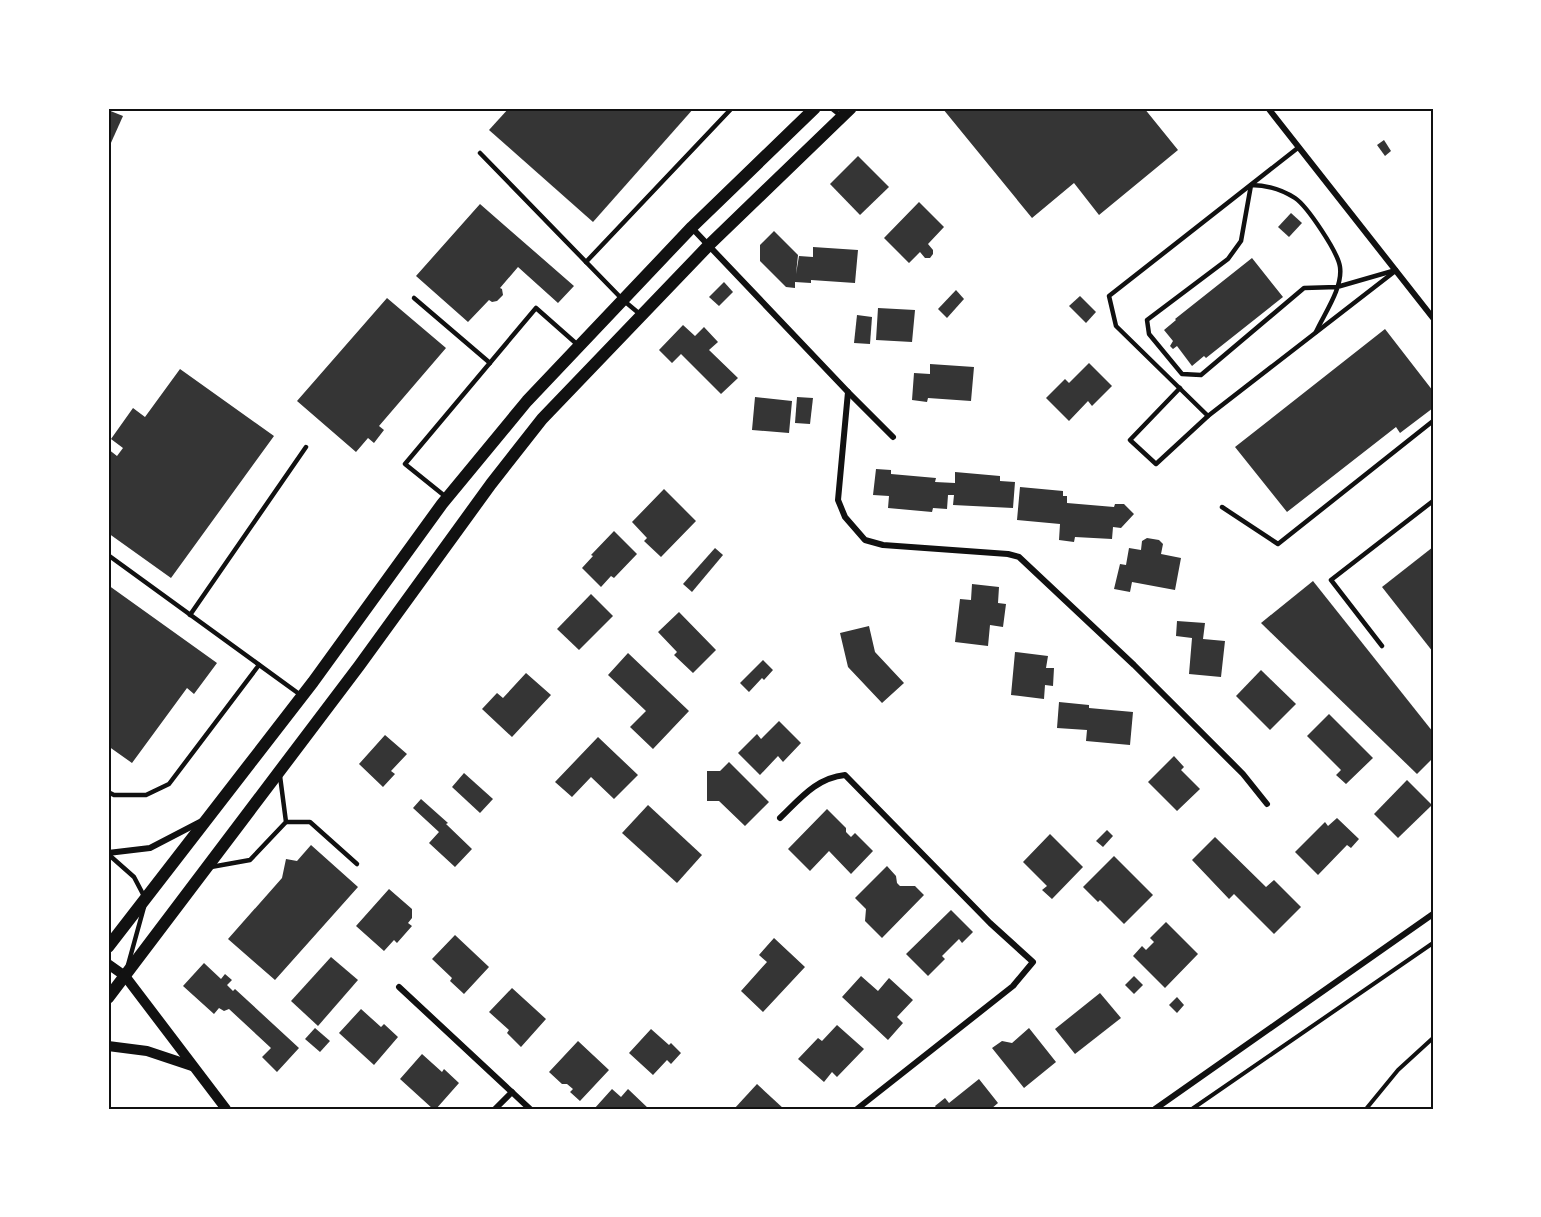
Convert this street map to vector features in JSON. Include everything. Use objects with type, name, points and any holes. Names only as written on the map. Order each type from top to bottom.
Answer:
[{"type":"main road","points":[[108,947],[302,696],[447,498],[526,401],[692,227],[815,108]]},
{"type":"main road","points":[[108,998],[280,772],[491,484],[542,419],[709,245],[846,112]]},
{"type":"street","points":[[1268,108],[1433,318]]},
{"type":"street","points":[[692,227],[893,437]]},
{"type":"street","points":[[848,392],[838,500],[845,517],[865,540],[883,545],[1008,554],[1019,557],[1134,665],[1243,774],[1267,804]]},
{"type":"street","points":[[780,818],[816,784],[833,776],[845,775],[990,922],[1033,962],[1013,986],[857,1109]]},
{"type":"street","points":[[108,853],[150,848],[207,818]]},
{"type":"street","points":[[1155,1109],[1433,914]]},
{"type":"street","points":[[108,964],[125,976],[226,1109]]},
{"type":"street","points":[[399,987],[530,1109]]},
{"type":"street","points":[[108,1046],[147,1051],[192,1066]]},
{"type":"street","points":[[495,1109],[512,1092]]},
{"type":"lane","points":[[586,262],[732,108]]},
{"type":"lane","points":[[831,108],[846,112]]},
{"type":"lane","points":[[1208,416],[1116,326],[1109,296],[1299,147]]},
{"type":"lane","points":[[480,153],[623,300],[641,315]]},
{"type":"lane","points":[[1251,185],[1241,241],[1228,259],[1147,320],[1149,334],[1182,374],[1201,375],[1304,288],[1337,287],[1396,270]]},
{"type":"lane","points":[[1251,185],[1268,185],[1297,199],[1334,247],[1341,269],[1337,287],[1316,332]]},
{"type":"lane","points":[[1180,388],[1130,440],[1156,464],[1208,416],[1396,270]]},
{"type":"lane","points":[[414,298],[489,363]]},
{"type":"lane","points":[[447,498],[405,464],[489,363],[536,309],[579,346]]},
{"type":"lane","points":[[1222,507],[1278,544],[1433,421]]},
{"type":"lane","points":[[190,615],[306,447]]},
{"type":"lane","points":[[1382,646],[1331,580],[1433,501]]},
{"type":"lane","points":[[108,555],[302,696]]},
{"type":"lane","points":[[108,792],[114,795],[146,795],[169,784],[259,665]]},
{"type":"lane","points":[[280,772],[286,822]]},
{"type":"lane","points":[[208,867],[250,860],[286,822],[310,822],[357,864]]},
{"type":"lane","points":[[108,853],[134,877],[146,899],[125,976]]},
{"type":"path","points":[[1192,1109],[1433,943]]},
{"type":"path","points":[[1365,1109],[1398,1070],[1433,1038]]},
{"type":"building","points":[[509,108],[694,108],[593,222],[489,130]]},
{"type":"building","points":[[944,108],[1144,108],[1178,150],[1099,215],[1074,183],[1032,218]]},
{"type":"building","points":[[108,110],[123,116],[110,145],[108,144]]},
{"type":"building","points":[[1384,140],[1391,151],[1385,156],[1377,145]]},
{"type":"building","points":[[858,156],[889,187],[860,215],[830,184]]},
{"type":"building","points":[[919,202],[944,227],[928,244],[933,250],[930,258],[925,258],[920,252],[909,263],[884,238]]},
{"type":"building","points":[[480,204],[574,286],[558,303],[518,267],[500,288],[503,295],[497,301],[489,300],[468,322],[416,276]]},
{"type":"building","points":[[1291,213],[1302,223],[1289,237],[1278,227]]},
{"type":"building","points":[[774,231],[798,255],[796,274],[799,256],[813,257],[813,247],[858,250],[855,283],[811,280],[811,283],[795,282],[795,288],[786,287],[760,261],[760,245]]},
{"type":"building","points":[[1252,258],[1283,297],[1206,358],[1204,356],[1192,366],[1177,346],[1173,349],[1170,346],[1173,341],[1164,330]]},
{"type":"building","points":[[724,282],[733,292],[719,306],[709,297]]},
{"type":"building","points":[[956,290],[964,299],[947,318],[938,309]]},
{"type":"building","points":[[1080,296],[1096,312],[1086,323],[1069,306]]},
{"type":"building","points":[[387,298],[446,348],[379,426],[384,430],[374,443],[368,438],[356,452],[297,401]]},
{"type":"building","points":[[878,308],[915,310],[912,342],[876,340]]},
{"type":"building","points":[[857,315],[872,317],[870,344],[854,343]]},
{"type":"building","points":[[683,325],[695,336],[704,327],[718,342],[709,350],[738,378],[721,394],[681,354],[672,363],[659,350]]},
{"type":"building","points":[[1385,329],[1433,391],[1433,408],[1400,433],[1396,427],[1287,512],[1235,447]]},
{"type":"building","points":[[1089,363],[1112,386],[1092,406],[1088,401],[1069,421],[1046,398],[1065,379],[1069,383]]},
{"type":"building","points":[[930,364],[974,367],[971,401],[928,398],[927,402],[912,400],[914,373],[930,374]]},
{"type":"building","points":[[180,369],[274,436],[171,578],[108,533],[108,449],[117,456],[123,448],[111,439],[133,408],[145,417]]},
{"type":"building","points":[[755,397],[792,401],[789,433],[752,430]]},
{"type":"building","points":[[797,397],[813,398],[810,424],[795,423]]},
{"type":"building","points":[[876,469],[891,470],[891,474],[936,478],[935,482],[955,483],[955,472],[1000,476],[1000,481],[1015,482],[1013,508],[953,505],[954,495],[948,495],[947,509],[933,508],[932,512],[888,508],[889,496],[873,495]]},
{"type":"building","points":[[1020,487],[1063,491],[1063,496],[1067,496],[1067,503],[1114,507],[1115,504],[1124,504],[1134,514],[1121,528],[1113,527],[1112,539],[1075,537],[1074,542],[1059,540],[1060,524],[1017,520]]},
{"type":"building","points":[[664,489],[696,521],[661,557],[644,541],[647,538],[632,522]]},
{"type":"building","points":[[614,531],[637,554],[614,578],[611,576],[601,587],[582,568]]},
{"type":"building","points":[[1147,538],[1159,540],[1163,544],[1161,554],[1181,558],[1175,590],[1132,582],[1130,592],[1114,589],[1120,564],[1126,565],[1129,548],[1141,550],[1142,541]]},
{"type":"building","points":[[1433,547],[1433,652],[1382,587]]},
{"type":"building","points":[[715,548],[723,555],[692,592],[683,584]]},
{"type":"building","points":[[1313,581],[1433,732],[1433,758],[1417,774],[1261,623]]},
{"type":"building","points":[[972,584],[999,587],[998,603],[1006,604],[1003,627],[990,625],[988,646],[955,642],[960,599],[971,600]]},
{"type":"building","points":[[108,585],[217,663],[194,694],[187,688],[132,763],[108,746]]},
{"type":"building","points":[[591,594],[613,616],[579,650],[557,629]]},
{"type":"building","points":[[679,612],[716,650],[693,673],[674,655],[677,652],[658,632]]},
{"type":"building","points":[[1177,621],[1205,623],[1203,639],[1225,641],[1221,677],[1189,674],[1192,638],[1176,636]]},
{"type":"building","points":[[869,626],[875,652],[904,683],[882,703],[848,667],[840,633]]},
{"type":"building","points":[[1015,652],[1048,656],[1046,668],[1054,668],[1053,686],[1045,685],[1044,699],[1011,695]]},
{"type":"building","points":[[628,653],[689,711],[653,749],[630,727],[646,711],[608,675]]},
{"type":"building","points":[[763,660],[773,670],[749,692],[740,683]]},
{"type":"building","points":[[1261,670],[1296,704],[1270,730],[1236,696]]},
{"type":"building","points":[[526,673],[551,695],[512,737],[482,709],[497,693],[503,698]]},
{"type":"building","points":[[1059,702],[1089,705],[1089,708],[1133,712],[1130,745],[1086,741],[1087,730],[1057,728]]},
{"type":"building","points":[[1329,714],[1373,758],[1346,784],[1336,775],[1341,770],[1307,736]]},
{"type":"building","points":[[779,721],[801,743],[783,762],[778,756],[760,775],[738,753],[757,734],[761,739]]},
{"type":"building","points":[[385,735],[407,754],[391,771],[395,774],[383,787],[359,764]]},
{"type":"building","points":[[598,737],[638,775],[614,799],[591,777],[572,797],[555,782]]},
{"type":"building","points":[[1174,756],[1184,767],[1181,770],[1200,789],[1177,811],[1148,782]]},
{"type":"building","points":[[729,762],[769,802],[745,826],[719,801],[707,801],[707,771],[720,771]]},
{"type":"building","points":[[464,773],[493,799],[480,813],[452,787]]},
{"type":"building","points":[[1407,780],[1432,805],[1398,838],[1374,814]]},
{"type":"building","points":[[421,799],[472,849],[455,867],[429,843],[439,832],[413,808]]},
{"type":"building","points":[[648,805],[702,855],[677,883],[622,833]]},
{"type":"building","points":[[827,809],[846,828],[846,832],[851,837],[855,833],[873,851],[851,874],[829,851],[810,871],[788,849]]},
{"type":"building","points":[[1337,818],[1359,839],[1351,848],[1347,845],[1318,875],[1295,852],[1325,822],[1328,826]]},
{"type":"building","points":[[1107,830],[1113,836],[1103,847],[1096,841]]},
{"type":"building","points":[[1050,834],[1083,867],[1052,899],[1042,890],[1047,886],[1023,862]]},
{"type":"building","points":[[1215,837],[1266,887],[1274,880],[1301,907],[1274,934],[1234,894],[1229,899],[1192,860]]},
{"type":"building","points":[[311,845],[358,887],[275,980],[228,939],[282,878],[286,859],[297,861]]},
{"type":"building","points":[[1114,856],[1153,895],[1124,924],[1083,887]]},
{"type":"building","points":[[887,866],[896,876],[900,886],[915,886],[924,895],[882,938],[865,921],[866,909],[855,898]]},
{"type":"building","points":[[389,889],[412,909],[412,918],[408,923],[412,926],[397,943],[394,940],[384,951],[356,926]]},
{"type":"building","points":[[951,910],[973,932],[962,943],[959,939],[942,956],[945,959],[928,976],[906,954]]},
{"type":"building","points":[[1166,922],[1198,954],[1165,988],[1133,956],[1142,946],[1146,950],[1154,942],[1150,938]]},
{"type":"building","points":[[455,935],[489,967],[464,994],[450,981],[452,978],[432,959]]},
{"type":"building","points":[[774,938],[805,967],[763,1012],[741,991],[767,962],[759,955]]},
{"type":"building","points":[[331,957],[358,980],[318,1026],[291,1001]]},
{"type":"building","points":[[204,963],[221,979],[225,974],[232,980],[227,985],[233,991],[235,989],[299,1048],[277,1072],[262,1057],[271,1048],[229,1009],[224,1011],[219,1008],[214,1014],[183,986]]},
{"type":"building","points":[[861,976],[878,991],[889,978],[913,1000],[897,1017],[903,1023],[888,1040],[842,997]]},
{"type":"building","points":[[1134,976],[1143,985],[1134,994],[1125,985]]},
{"type":"building","points":[[512,988],[546,1019],[521,1047],[507,1033],[509,1030],[489,1012]]},
{"type":"building","points":[[1100,993],[1121,1018],[1075,1054],[1055,1029]]},
{"type":"building","points":[[1177,997],[1184,1005],[1177,1013],[1169,1005]]},
{"type":"building","points":[[361,1009],[381,1027],[384,1024],[398,1037],[374,1065],[339,1033]]},
{"type":"building","points":[[837,1025],[864,1049],[837,1077],[832,1072],[824,1082],[798,1059],[818,1038],[822,1041]]},
{"type":"building","points":[[315,1028],[330,1041],[320,1052],[305,1039]]},
{"type":"building","points":[[1029,1028],[1056,1062],[1024,1088],[992,1048],[1002,1041],[1012,1043]]},
{"type":"building","points":[[651,1029],[681,1053],[671,1064],[667,1060],[653,1075],[629,1053]]},
{"type":"building","points":[[578,1041],[609,1070],[580,1101],[570,1092],[573,1089],[567,1084],[562,1084],[549,1072]]},
{"type":"building","points":[[422,1054],[442,1072],[444,1069],[459,1083],[436,1109],[433,1109],[400,1079]]},
{"type":"building","points":[[979,1079],[998,1103],[991,1109],[937,1109],[935,1106],[945,1098],[949,1103]]},
{"type":"building","points":[[757,1084],[784,1109],[734,1109]]},
{"type":"building","points":[[612,1089],[621,1097],[628,1089],[649,1109],[594,1109]]}]
